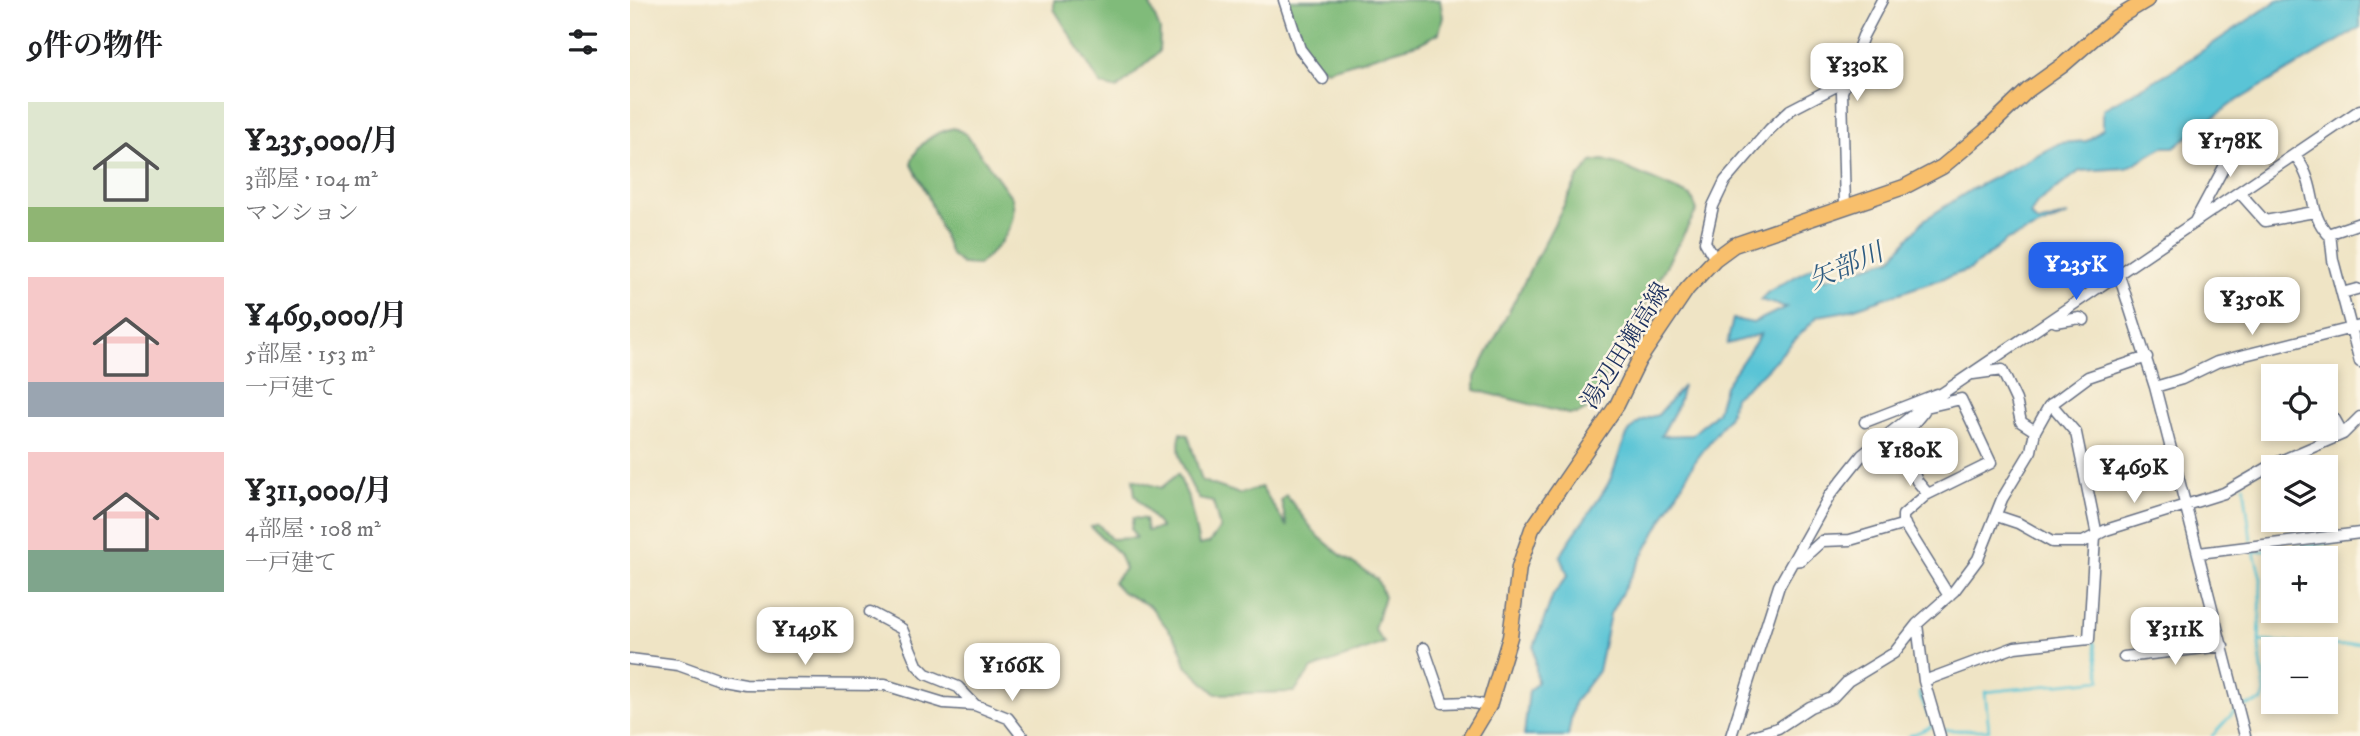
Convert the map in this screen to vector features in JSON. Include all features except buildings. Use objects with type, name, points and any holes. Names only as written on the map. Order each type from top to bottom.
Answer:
[{"type":"main road","name":"湯辺田瀬高線","points":[[1471,736],[1489,706],[1510,637],[1519,567],[1532,529],[1617,405],[1639,359],[1687,289],[1715,259],[1734,245],[1904,187],[1942,167],[2028,90],[2063,65],[2118,18],[2147,0]]},
{"type":"street","points":[[1284,0],[1300,49],[1323,79]]},
{"type":"street","points":[[1845,207],[1841,117],[1846,81],[1863,36],[1882,0]]},
{"type":"street","points":[[1715,259],[1705,242],[1713,206],[1725,181],[1790,110],[1846,81]]},
{"type":"street","points":[[1731,736],[1779,586],[1830,495],[1862,455],[1943,392],[2360,110]]},
{"type":"street","points":[[2295,154],[2308,178],[2314,212],[2322,227],[2330,233],[2342,293],[2356,327],[2360,362]]},
{"type":"street","points":[[2194,223],[2225,165]]},
{"type":"street","points":[[2239,192],[2265,221],[2314,212]]},
{"type":"street","points":[[2330,233],[2360,223]]},
{"type":"street","points":[[2119,275],[2147,357],[2245,736]]},
{"type":"street","points":[[2342,293],[2357,289]]},
{"type":"street","points":[[2052,320],[2084,320]]},
{"type":"street","points":[[2155,387],[2182,379],[2217,362],[2356,327]]},
{"type":"street","points":[[1758,735],[1778,728],[1810,707],[1832,698],[1848,681],[1894,653],[1917,624],[1949,596],[1978,559],[2011,479],[2031,451],[2035,431],[2052,404],[2088,377],[2147,357]]},
{"type":"street","points":[[1969,375],[2002,370],[2016,400],[2021,422],[2035,431]]},
{"type":"street","points":[[1865,422],[1921,397],[1943,392]]},
{"type":"street","points":[[1928,494],[1911,468],[1900,440],[1924,408],[1961,399],[1991,463],[1928,494],[1903,515],[1905,524],[1949,596]]},
{"type":"street","points":[[1924,681],[2015,647],[2089,639],[2096,535],[2076,433],[2052,404]]},
{"type":"street","points":[[1997,516],[2018,523],[2053,542],[2083,542],[2186,502],[2224,492],[2276,463],[2343,434],[2360,418]]},
{"type":"street","points":[[2338,425],[2343,434]]},
{"type":"street","points":[[1793,561],[1801,560],[1822,541],[1850,540],[1905,524]]},
{"type":"street","points":[[2199,553],[2360,533]]},
{"type":"street","points":[[867,615],[896,624],[902,629],[918,666],[926,674],[958,687],[975,705]]},
{"type":"street","points":[[1917,624],[1924,681],[1940,736]]},
{"type":"street","points":[[2124,657],[2223,646]]},
{"type":"street","points":[[1424,648],[1443,703],[1468,702],[1489,706]]},
{"type":"street","points":[[630,659],[678,665],[717,680],[745,684],[885,685],[944,704],[975,705],[1008,718],[1022,736]]},
{"type":"green space","points":[[1054,0],[1148,0],[1160,30],[1159,52],[1117,89],[1101,85],[1054,9]]},
{"type":"green space","points":[[1287,0],[1440,0],[1443,17],[1439,33],[1420,43],[1327,70],[1302,61]]},
{"type":"green space","points":[[954,128],[966,134],[1012,198],[1013,218],[1006,235],[978,265],[962,264],[951,255],[927,194],[911,163],[917,150],[927,140]]},
{"type":"green space","points":[[1603,160],[1691,196],[1697,210],[1587,409],[1578,414],[1568,414],[1475,390],[1475,377],[1578,178],[1592,162]]},
{"type":"green space","points":[[1181,433],[1188,435],[1202,481],[1240,494],[1261,487],[1287,527],[1281,500],[1286,495],[1317,535],[1342,556],[1377,579],[1384,596],[1374,629],[1384,643],[1312,669],[1294,692],[1216,694],[1186,666],[1179,643],[1150,606],[1122,592],[1113,582],[1125,569],[1119,554],[1091,527],[1098,524],[1111,539],[1136,538],[1131,529],[1133,518],[1145,519],[1147,531],[1161,528],[1135,495],[1133,479],[1161,488],[1178,474],[1189,499],[1199,545],[1209,543],[1220,528],[1213,502],[1199,499],[1187,476],[1179,450]]},
{"type":"water","points":[[2278,0],[2360,0],[2360,28],[2230,105],[2174,147],[2163,147],[2127,168],[2080,171],[2037,203],[2030,215],[2038,223],[2068,215],[2007,240],[1971,269],[1846,311],[1818,316],[1762,374],[1734,397],[1729,416],[1694,463],[1610,614],[1598,671],[1574,703],[1568,736],[1524,736],[1529,691],[1537,682],[1534,647],[1553,595],[1568,575],[1560,556],[1604,491],[1624,441],[1636,424],[1658,415],[1683,386],[1677,407],[1661,436],[1692,435],[1717,412],[1725,386],[1761,334],[1727,344],[1733,319],[1753,323],[1786,307],[1760,300],[1768,292],[1814,266],[1824,279],[1891,259],[1924,220],[1972,189],[2060,143],[2087,141],[2103,128],[2103,109],[2175,69]]},
{"type":"waterway","points":[[2244,485],[2251,541]]},
{"type":"waterway","points":[[2242,707],[2262,701],[2265,693],[2259,646],[2261,578],[2254,552],[2360,539]]},
{"type":"waterway","points":[[2259,641],[2341,646],[2360,643]]},
{"type":"waterway","points":[[1946,730],[1989,730],[1985,692],[2101,680],[2094,642]]},
{"type":"waterway","points":[[1919,693],[1929,717]]},
{"type":"waterway","points":[[2212,736],[2236,710]]},
{"type":"waterway","points":[[1909,736],[1931,727],[1932,723]]},
{"type":"water label","name":"矢部川","points":[[1846,267]]}]
